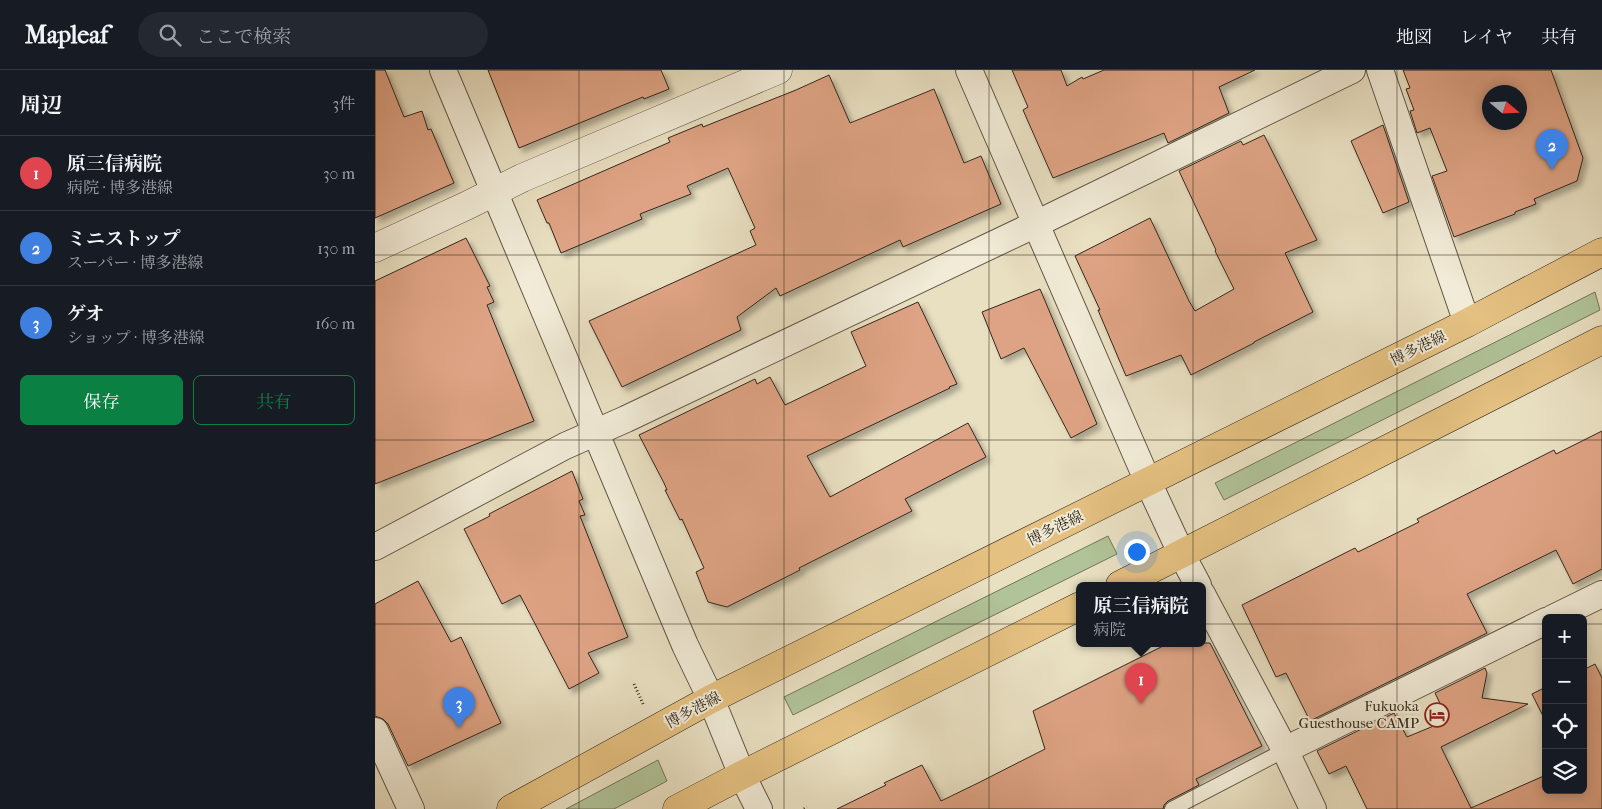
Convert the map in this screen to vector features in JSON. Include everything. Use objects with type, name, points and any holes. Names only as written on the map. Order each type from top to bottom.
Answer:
[{"type":"main road","name":"博多港線","points":[[511,809],[711,699],[1467,323],[1602,252]]},
{"type":"main road","points":[[1126,582],[1602,340]]},
{"type":"main road","points":[[677,809],[1076,608]]},
{"type":"street","points":[[443,70],[685,646],[711,699],[742,775],[759,809]]},
{"type":"street","points":[[375,248],[522,178],[778,70]]},
{"type":"street","points":[[969,70],[1148,482],[1181,555],[1196,582]]},
{"type":"street","points":[[375,548],[565,446],[1036,224],[1352,70]]},
{"type":"street","points":[[1380,70],[1467,323]]},
{"type":"street","points":[[1561,614],[1602,594]]},
{"type":"street","points":[[1206,602],[1285,750],[1313,809]]},
{"type":"street","points":[[1285,750],[1542,623]]},
{"type":"street","points":[[375,731],[411,809]]},
{"type":"lane","points":[[1172,809],[1285,750]]},
{"type":"path","points":[[635,684],[644,705]]},
{"type":"green space","points":[[1595,292],[1600,310],[1224,500],[1215,483]]},
{"type":"green space","points":[[1108,536],[1117,554],[793,715],[784,697]]},
{"type":"green space","points":[[658,760],[667,781],[614,809],[566,809]]},
{"type":"building","points":[[375,70],[385,70],[404,117],[422,111],[428,130],[431,129],[454,183],[375,218]]},
{"type":"building","points":[[488,70],[661,70],[669,89],[644,99],[643,97],[519,148]]},
{"type":"building","points":[[1012,70],[1061,70],[1067,86],[1082,77],[1083,79],[1104,70],[1255,70],[1219,87],[1229,113],[1168,143],[1164,133],[1053,178],[1023,110],[1028,107]]},
{"type":"building","points":[[1403,70],[1551,70],[1583,158],[1577,181],[1534,199],[1536,204],[1515,212],[1515,214],[1454,237],[1432,176],[1447,171],[1430,128],[1417,133],[1410,111],[1414,110],[1406,89],[1410,88]]},
{"type":"building","points":[[829,75],[850,123],[934,89],[964,163],[981,156],[1001,204],[903,247],[900,240],[780,296],[776,288],[737,317],[741,330],[622,387],[589,321],[756,245],[750,231],[755,228],[728,168],[687,186],[691,194],[640,214],[642,219],[561,253],[537,200],[670,142],[668,138],[702,124],[703,127]]},
{"type":"building","points":[[1383,125],[1409,202],[1383,213],[1351,141]]},
{"type":"building","points":[[1264,135],[1317,240],[1285,253],[1313,312],[1191,375],[1181,355],[1126,376],[1098,310],[1100,310],[1075,256],[1150,218],[1195,311],[1234,289],[1179,171],[1241,141],[1243,145]]},
{"type":"building","points":[[466,238],[490,286],[487,287],[494,302],[487,305],[534,421],[375,484],[375,281]]},
{"type":"building","points":[[1040,289],[1097,424],[1071,438],[1024,348],[1001,359],[982,312]]},
{"type":"building","points":[[918,302],[957,384],[807,456],[830,497],[968,423],[986,457],[905,499],[912,511],[799,568],[800,570],[727,607],[708,602],[696,572],[704,568],[682,519],[680,520],[665,490],[667,490],[664,483],[639,435],[755,379],[757,384],[770,377],[785,405],[866,366],[851,332]]},
{"type":"building","points":[[1602,431],[1602,569],[1573,584],[1556,550],[1467,594],[1487,633],[1310,721],[1286,673],[1276,677],[1242,605],[1355,548],[1358,552],[1419,522],[1417,519],[1554,450],[1556,454]]},
{"type":"building","points":[[572,471],[583,499],[579,501],[585,515],[580,516],[628,637],[588,653],[599,673],[569,689],[520,595],[502,604],[464,529]]},
{"type":"building","points":[[418,581],[451,642],[461,637],[501,723],[408,766],[388,724],[383,719],[375,716],[375,604]]},
{"type":"building","points":[[1206,643],[1210,643],[1262,746],[1196,779],[1199,785],[1168,801],[1163,809],[837,809],[922,765],[941,801],[978,783],[1045,749],[1033,711],[1161,647],[1206,647]]},
{"type":"building","points":[[1595,664],[1602,678],[1602,809],[1367,809],[1346,766],[1329,774],[1317,751],[1394,713],[1407,737],[1448,720],[1435,693],[1485,668],[1487,673],[1482,698],[1528,704],[1441,747],[1471,808],[1542,777],[1542,794],[1587,794],[1587,668]]},
{"type":"building","points":[[1542,689],[1542,714],[1532,694]]},
{"type":"place","name":"ミニストップ","points":[[1552,170]]},
{"type":"place","name":"原三信病院","points":[[1141,704]]},
{"type":"place","name":"Fukuoka Guesthouse CAMP","points":[[1437,715]]},
{"type":"place","name":"ゲオ","points":[[459,728]]}]
